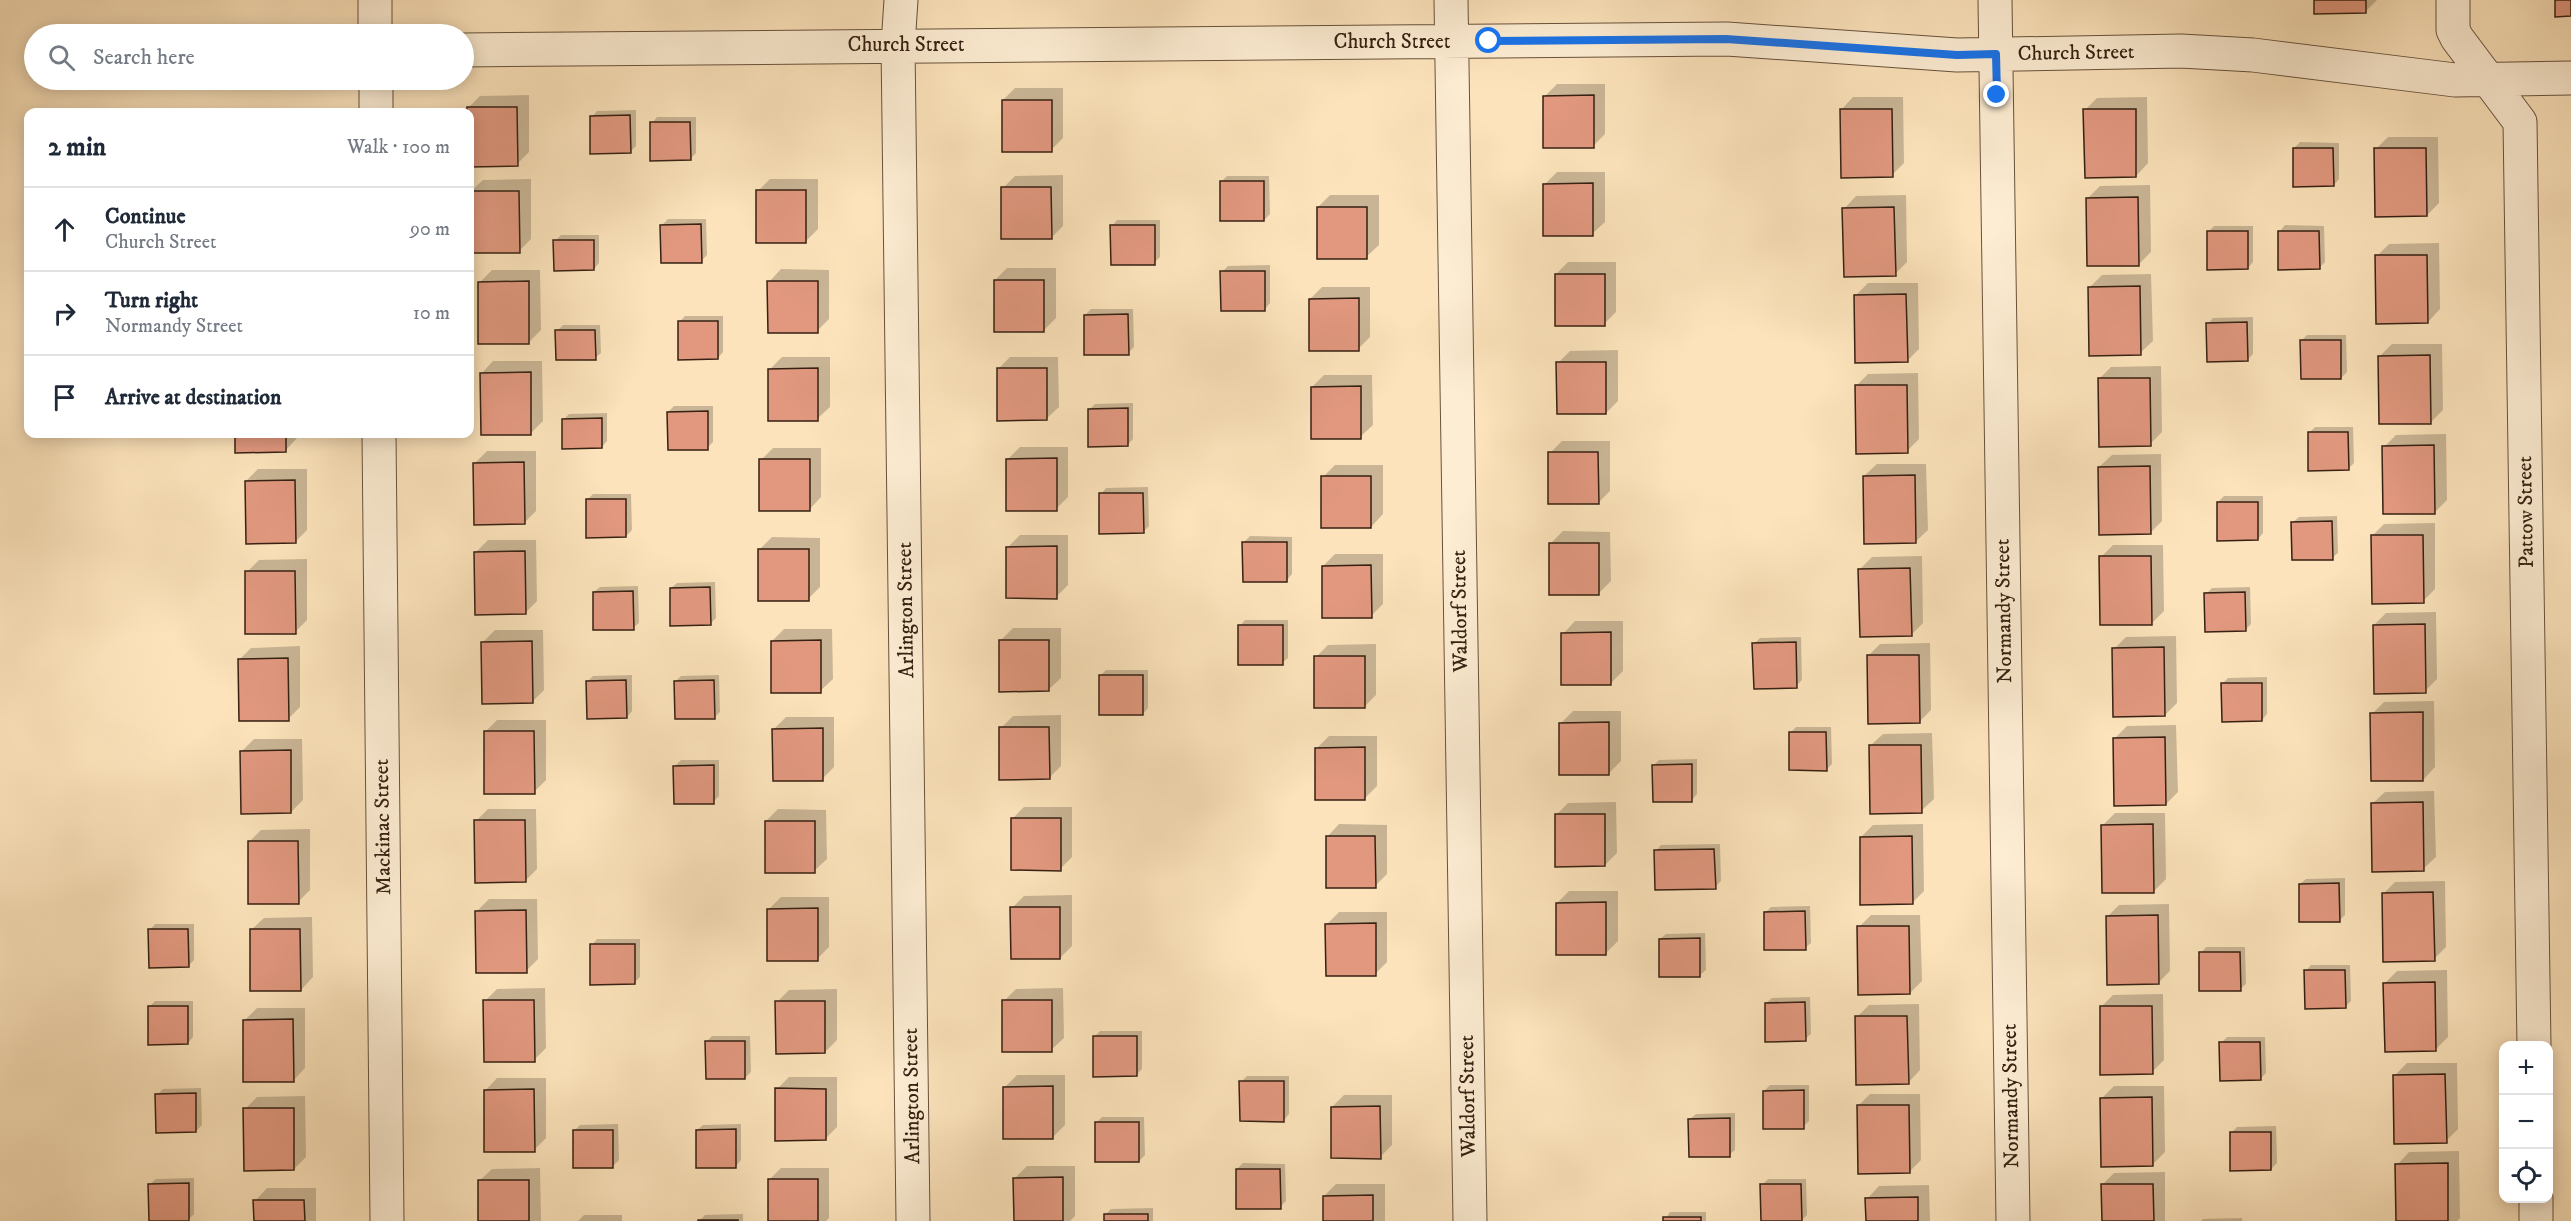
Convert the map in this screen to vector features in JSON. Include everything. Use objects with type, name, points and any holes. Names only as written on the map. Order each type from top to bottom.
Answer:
[{"type":"street","points":[[375,0],[375,24]]},
{"type":"street","name":"Arlington Street","points":[[901,0],[898,45],[913,1221]]},
{"type":"street","name":"Waldorf Street","points":[[1451,0],[1470,1221]]},
{"type":"street","name":"Normandy Street","points":[[1995,0],[2013,1221]]},
{"type":"street","name":"Pattow Street","points":[[2452,0],[2453,30],[2520,122],[2534,1041]]},
{"type":"street","name":"Church Street","points":[[474,50],[1726,39],[1957,55],[2193,52],[2253,55],[2455,80],[2571,78]]},
{"type":"street","points":[[376,90],[376,108]]},
{"type":"street","name":"Mackinac Street","points":[[379,438],[387,1221]]},
{"type":"street","points":[[2536,1203],[2536,1221]]},
{"type":"building","points":[[2314,0],[2366,0],[2366,13],[2314,14]]},
{"type":"building","points":[[2555,0],[2571,0],[2571,16],[2555,17]]},
{"type":"building","points":[[1594,95],[1594,148],[1543,148],[1543,96]]},
{"type":"building","points":[[1002,100],[1052,100],[1052,152],[1002,152]]},
{"type":"building","points":[[517,107],[518,166],[474,167],[474,108],[467,108]]},
{"type":"building","points":[[1840,109],[1892,109],[1893,177],[1841,178]]},
{"type":"building","points":[[2083,109],[2136,109],[2136,177],[2085,178]]},
{"type":"building","points":[[630,115],[631,153],[590,154],[590,116]]},
{"type":"building","points":[[650,122],[690,122],[691,160],[650,161]]},
{"type":"building","points":[[2293,148],[2333,148],[2334,186],[2293,187]]},
{"type":"building","points":[[2374,148],[2426,148],[2427,216],[2375,217]]},
{"type":"building","points":[[1220,181],[1264,181],[1264,221],[1220,221]]},
{"type":"building","points":[[1593,183],[1593,236],[1543,236],[1543,184]]},
{"type":"building","points":[[1001,187],[1051,187],[1052,239],[1001,239]]},
{"type":"building","points":[[756,190],[806,190],[806,243],[756,243]]},
{"type":"building","points":[[474,191],[519,191],[520,253],[474,253]]},
{"type":"building","points":[[2138,197],[2139,266],[2087,266],[2086,198]]},
{"type":"building","points":[[1317,207],[1367,207],[1367,259],[1317,259]]},
{"type":"building","points":[[1894,207],[1896,276],[1844,277],[1842,208]]},
{"type":"building","points":[[701,224],[702,263],[661,263],[660,225]]},
{"type":"building","points":[[1110,225],[1155,225],[1155,265],[1111,265]]},
{"type":"building","points":[[2207,231],[2248,231],[2248,269],[2207,270]]},
{"type":"building","points":[[2278,231],[2319,231],[2320,269],[2278,270]]},
{"type":"building","points":[[553,240],[594,240],[594,270],[554,271]]},
{"type":"building","points":[[2375,255],[2427,255],[2428,323],[2376,324]]},
{"type":"building","points":[[1220,271],[1265,271],[1265,311],[1221,311]]},
{"type":"building","points":[[1555,274],[1605,274],[1605,326],[1555,326]]},
{"type":"building","points":[[994,280],[1044,280],[1044,332],[994,332]]},
{"type":"building","points":[[529,281],[529,344],[478,344],[478,282]]},
{"type":"building","points":[[767,281],[818,281],[818,333],[768,333]]},
{"type":"building","points":[[2140,286],[2141,355],[2089,356],[2088,287]]},
{"type":"building","points":[[1906,294],[1908,362],[1855,363],[1854,295]]},
{"type":"building","points":[[1359,298],[1359,351],[1309,351],[1309,299]]},
{"type":"building","points":[[1128,314],[1129,355],[1084,355],[1084,315]]},
{"type":"building","points":[[678,321],[718,321],[718,359],[678,360]]},
{"type":"building","points":[[2247,322],[2248,361],[2207,362],[2206,323]]},
{"type":"building","points":[[555,330],[595,330],[596,360],[556,360]]},
{"type":"building","points":[[2300,340],[2341,340],[2341,379],[2301,379]]},
{"type":"building","points":[[2430,355],[2431,424],[2379,424],[2378,356]]},
{"type":"building","points":[[1556,362],[1606,362],[1606,414],[1557,414]]},
{"type":"building","points":[[818,368],[818,421],[768,421],[768,369]]},
{"type":"building","points":[[997,368],[1047,368],[1047,420],[997,421]]},
{"type":"building","points":[[531,372],[531,435],[481,435],[480,373]]},
{"type":"building","points":[[2098,378],[2150,378],[2151,446],[2099,447]]},
{"type":"building","points":[[1855,385],[1907,385],[1908,453],[1856,454]]},
{"type":"building","points":[[1361,386],[1361,439],[1311,439],[1311,387]]},
{"type":"building","points":[[1128,408],[1128,446],[1088,447],[1088,409]]},
{"type":"building","points":[[708,411],[708,450],[668,450],[667,412]]},
{"type":"building","points":[[602,418],[602,448],[562,449],[562,419]]},
{"type":"building","points":[[2308,432],[2348,432],[2349,470],[2308,471]]},
{"type":"building","points":[[235,438],[286,438],[286,452],[235,453]]},
{"type":"building","points":[[2434,445],[2435,514],[2383,514],[2382,446]]},
{"type":"building","points":[[1548,452],[1598,452],[1599,504],[1548,504]]},
{"type":"building","points":[[1057,458],[1057,511],[1006,511],[1006,459]]},
{"type":"building","points":[[759,459],[810,459],[810,511],[759,511]]},
{"type":"building","points":[[524,462],[525,524],[474,525],[473,463]]},
{"type":"building","points":[[2150,466],[2151,534],[2099,535],[2098,467]]},
{"type":"building","points":[[1915,475],[1916,543],[1864,544],[1863,476]]},
{"type":"building","points":[[1321,476],[1371,476],[1371,528],[1321,528]]},
{"type":"building","points":[[295,480],[296,543],[246,544],[245,481]]},
{"type":"building","points":[[1099,493],[1143,493],[1144,533],[1099,534]]},
{"type":"building","points":[[586,499],[626,499],[626,537],[586,538]]},
{"type":"building","points":[[2217,502],[2258,502],[2258,540],[2217,541]]},
{"type":"building","points":[[2332,521],[2333,560],[2292,560],[2291,522]]},
{"type":"building","points":[[2371,535],[2423,535],[2424,603],[2372,604]]},
{"type":"building","points":[[1242,542],[1287,542],[1287,582],[1243,582]]},
{"type":"building","points":[[1549,543],[1599,543],[1599,595],[1549,595]]},
{"type":"building","points":[[1057,546],[1057,599],[1006,598],[1006,547]]},
{"type":"building","points":[[758,549],[809,549],[809,601],[758,601]]},
{"type":"building","points":[[525,551],[526,614],[475,615],[474,552]]},
{"type":"building","points":[[2099,556],[2151,556],[2152,625],[2100,625]]},
{"type":"building","points":[[1371,565],[1372,618],[1322,618],[1322,566]]},
{"type":"building","points":[[1910,568],[1912,636],[1860,637],[1858,569]]},
{"type":"building","points":[[245,571],[295,571],[296,634],[245,634]]},
{"type":"building","points":[[710,587],[711,625],[670,626],[670,588]]},
{"type":"building","points":[[633,591],[634,630],[593,630],[593,592]]},
{"type":"building","points":[[2245,592],[2246,631],[2205,632],[2204,593]]},
{"type":"building","points":[[2425,624],[2426,693],[2374,694],[2373,625]]},
{"type":"building","points":[[1238,625],[1283,625],[1283,665],[1238,665]]},
{"type":"building","points":[[1611,632],[1611,685],[1561,685],[1561,633]]},
{"type":"building","points":[[821,640],[821,693],[771,693],[771,641]]},
{"type":"building","points":[[999,640],[1049,640],[1049,691],[999,692]]},
{"type":"building","points":[[532,641],[533,703],[482,704],[481,642]]},
{"type":"building","points":[[1796,642],[1797,688],[1754,689],[1752,643]]},
{"type":"building","points":[[2164,647],[2165,716],[2113,717],[2112,648]]},
{"type":"building","points":[[1867,655],[1919,655],[1920,723],[1868,724]]},
{"type":"building","points":[[1314,656],[1365,656],[1365,708],[1314,708]]},
{"type":"building","points":[[288,658],[289,721],[239,721],[238,659]]},
{"type":"building","points":[[1099,675],[1143,675],[1143,715],[1099,715]]},
{"type":"building","points":[[626,680],[627,718],[587,719],[586,681]]},
{"type":"building","points":[[714,680],[715,719],[675,719],[674,681]]},
{"type":"building","points":[[2221,683],[2262,683],[2262,721],[2222,722]]},
{"type":"building","points":[[2423,712],[2423,781],[2371,781],[2370,713]]},
{"type":"building","points":[[1609,722],[1609,775],[1559,775],[1559,723]]},
{"type":"building","points":[[999,727],[1049,727],[1050,779],[999,780]]},
{"type":"building","points":[[823,728],[823,781],[773,781],[772,729]]},
{"type":"building","points":[[484,731],[534,731],[535,794],[484,794]]},
{"type":"building","points":[[1789,732],[1826,732],[1827,771],[1789,770]]},
{"type":"building","points":[[2165,737],[2166,805],[2114,806],[2113,738]]},
{"type":"building","points":[[1869,745],[1921,745],[1922,813],[1870,814]]},
{"type":"building","points":[[1365,747],[1365,800],[1315,800],[1315,748]]},
{"type":"building","points":[[291,750],[291,813],[241,814],[240,751]]},
{"type":"building","points":[[1692,764],[1692,802],[1653,802],[1652,765]]},
{"type":"building","points":[[714,765],[714,804],[674,804],[673,766]]},
{"type":"building","points":[[2423,802],[2424,871],[2372,872],[2371,803]]},
{"type":"building","points":[[1555,814],[1605,814],[1605,866],[1555,867]]},
{"type":"building","points":[[1011,818],[1061,818],[1061,871],[1011,870]]},
{"type":"building","points":[[474,820],[525,820],[526,882],[475,883]]},
{"type":"building","points":[[765,821],[815,821],[815,873],[765,873]]},
{"type":"building","points":[[2153,824],[2154,893],[2102,893],[2101,825]]},
{"type":"building","points":[[1326,836],[1375,836],[1376,888],[1326,888]]},
{"type":"building","points":[[1912,836],[1913,904],[1860,905],[1860,837]]},
{"type":"building","points":[[248,841],[298,841],[299,904],[248,904]]},
{"type":"building","points":[[1714,849],[1716,889],[1655,890],[1654,850]]},
{"type":"building","points":[[2339,883],[2340,922],[2299,922],[2299,884]]},
{"type":"building","points":[[2433,892],[2435,961],[2383,962],[2382,893]]},
{"type":"building","points":[[1606,902],[1606,955],[1556,955],[1556,903]]},
{"type":"building","points":[[1010,907],[1060,907],[1060,959],[1011,959]]},
{"type":"building","points":[[818,908],[818,961],[767,961],[767,909]]},
{"type":"building","points":[[526,910],[527,973],[476,973],[475,911]]},
{"type":"building","points":[[1805,911],[1806,950],[1764,950],[1764,912]]},
{"type":"building","points":[[2158,915],[2159,984],[2107,985],[2106,916]]},
{"type":"building","points":[[1376,923],[1376,976],[1326,976],[1325,924]]},
{"type":"building","points":[[1857,926],[1909,926],[1910,994],[1858,995]]},
{"type":"building","points":[[148,929],[188,929],[189,967],[149,968]]},
{"type":"building","points":[[250,929],[300,929],[301,991],[250,991]]},
{"type":"building","points":[[1700,938],[1700,977],[1659,977],[1659,939]]},
{"type":"building","points":[[590,944],[635,944],[635,984],[590,985]]},
{"type":"building","points":[[2199,952],[2240,952],[2241,991],[2199,991]]},
{"type":"building","points":[[2304,970],[2345,970],[2346,1008],[2305,1009]]},
{"type":"building","points":[[2435,982],[2436,1051],[2385,1052],[2383,983]]},
{"type":"building","points":[[483,1000],[534,1000],[535,1062],[484,1062]]},
{"type":"building","points":[[1002,1000],[1052,1000],[1052,1052],[1002,1052]]},
{"type":"building","points":[[775,1001],[825,1001],[825,1053],[776,1054]]},
{"type":"building","points":[[1805,1002],[1806,1041],[1765,1042],[1765,1003]]},
{"type":"building","points":[[148,1006],[188,1006],[188,1044],[148,1045]]},
{"type":"building","points":[[2100,1006],[2152,1006],[2153,1074],[2100,1075]]},
{"type":"building","points":[[1855,1016],[1907,1016],[1909,1084],[1856,1085]]},
{"type":"building","points":[[293,1019],[294,1082],[243,1082],[243,1020]]},
{"type":"building","points":[[1093,1036],[1137,1036],[1137,1076],[1093,1077]]},
{"type":"building","points":[[705,1041],[745,1041],[745,1079],[706,1079]]},
{"type":"building","points":[[2219,1042],[2260,1042],[2261,1080],[2220,1081]]},
{"type":"building","points":[[2445,1074],[2447,1143],[2394,1144],[2393,1075]]},
{"type":"building","points":[[1239,1081],[1284,1081],[1284,1122],[1240,1121]]},
{"type":"building","points":[[1053,1086],[1053,1139],[1003,1139],[1003,1087]]},
{"type":"building","points":[[775,1088],[826,1089],[826,1140],[775,1141]]},
{"type":"building","points":[[534,1089],[535,1152],[484,1152],[484,1090]]},
{"type":"building","points":[[1804,1090],[1804,1129],[1763,1129],[1763,1091]]},
{"type":"building","points":[[196,1093],[196,1132],[156,1133],[155,1094]]},
{"type":"building","points":[[2152,1097],[2153,1166],[2101,1167],[2100,1098]]},
{"type":"building","points":[[1857,1105],[1909,1105],[1910,1173],[1858,1174]]},
{"type":"building","points":[[1380,1106],[1381,1159],[1331,1158],[1331,1107]]},
{"type":"building","points":[[243,1108],[294,1108],[294,1170],[244,1171]]},
{"type":"building","points":[[1730,1118],[1730,1157],[1689,1157],[1688,1119]]},
{"type":"building","points":[[1095,1122],[1139,1122],[1139,1162],[1095,1162]]},
{"type":"building","points":[[736,1129],[736,1168],[696,1168],[696,1130]]},
{"type":"building","points":[[573,1130],[613,1130],[613,1168],[573,1168]]},
{"type":"building","points":[[2230,1132],[2271,1132],[2271,1170],[2230,1171]]},
{"type":"building","points":[[2448,1163],[2448,1221],[2396,1221],[2395,1164]]},
{"type":"building","points":[[1236,1169],[1280,1169],[1281,1209],[1236,1209]]},
{"type":"building","points":[[1063,1177],[1063,1221],[1014,1221],[1013,1178]]},
{"type":"building","points":[[768,1179],[818,1179],[818,1221],[768,1221]]},
{"type":"building","points":[[478,1180],[529,1180],[529,1221],[478,1221]]},
{"type":"building","points":[[189,1183],[189,1221],[149,1221],[148,1184]]},
{"type":"building","points":[[1760,1184],[1801,1184],[1802,1221],[1761,1221]]},
{"type":"building","points":[[2101,1184],[2153,1184],[2154,1221],[2102,1221]]},
{"type":"building","points":[[1373,1195],[1373,1221],[1323,1221],[1323,1196]]},
{"type":"building","points":[[1918,1197],[1918,1221],[1866,1221],[1865,1198]]},
{"type":"building","points":[[253,1200],[304,1200],[305,1221],[254,1221]]},
{"type":"building","points":[[1104,1214],[1148,1214],[1148,1221],[1104,1221]]},
{"type":"building","points":[[1663,1217],[1701,1217],[1701,1221],[1663,1221]]},
{"type":"building","points":[[738,1220],[738,1221],[698,1221]]},
{"type":"route","points":[[1489,41],[1726,39],[1957,55],[1996,54],[1997,95]]}]
